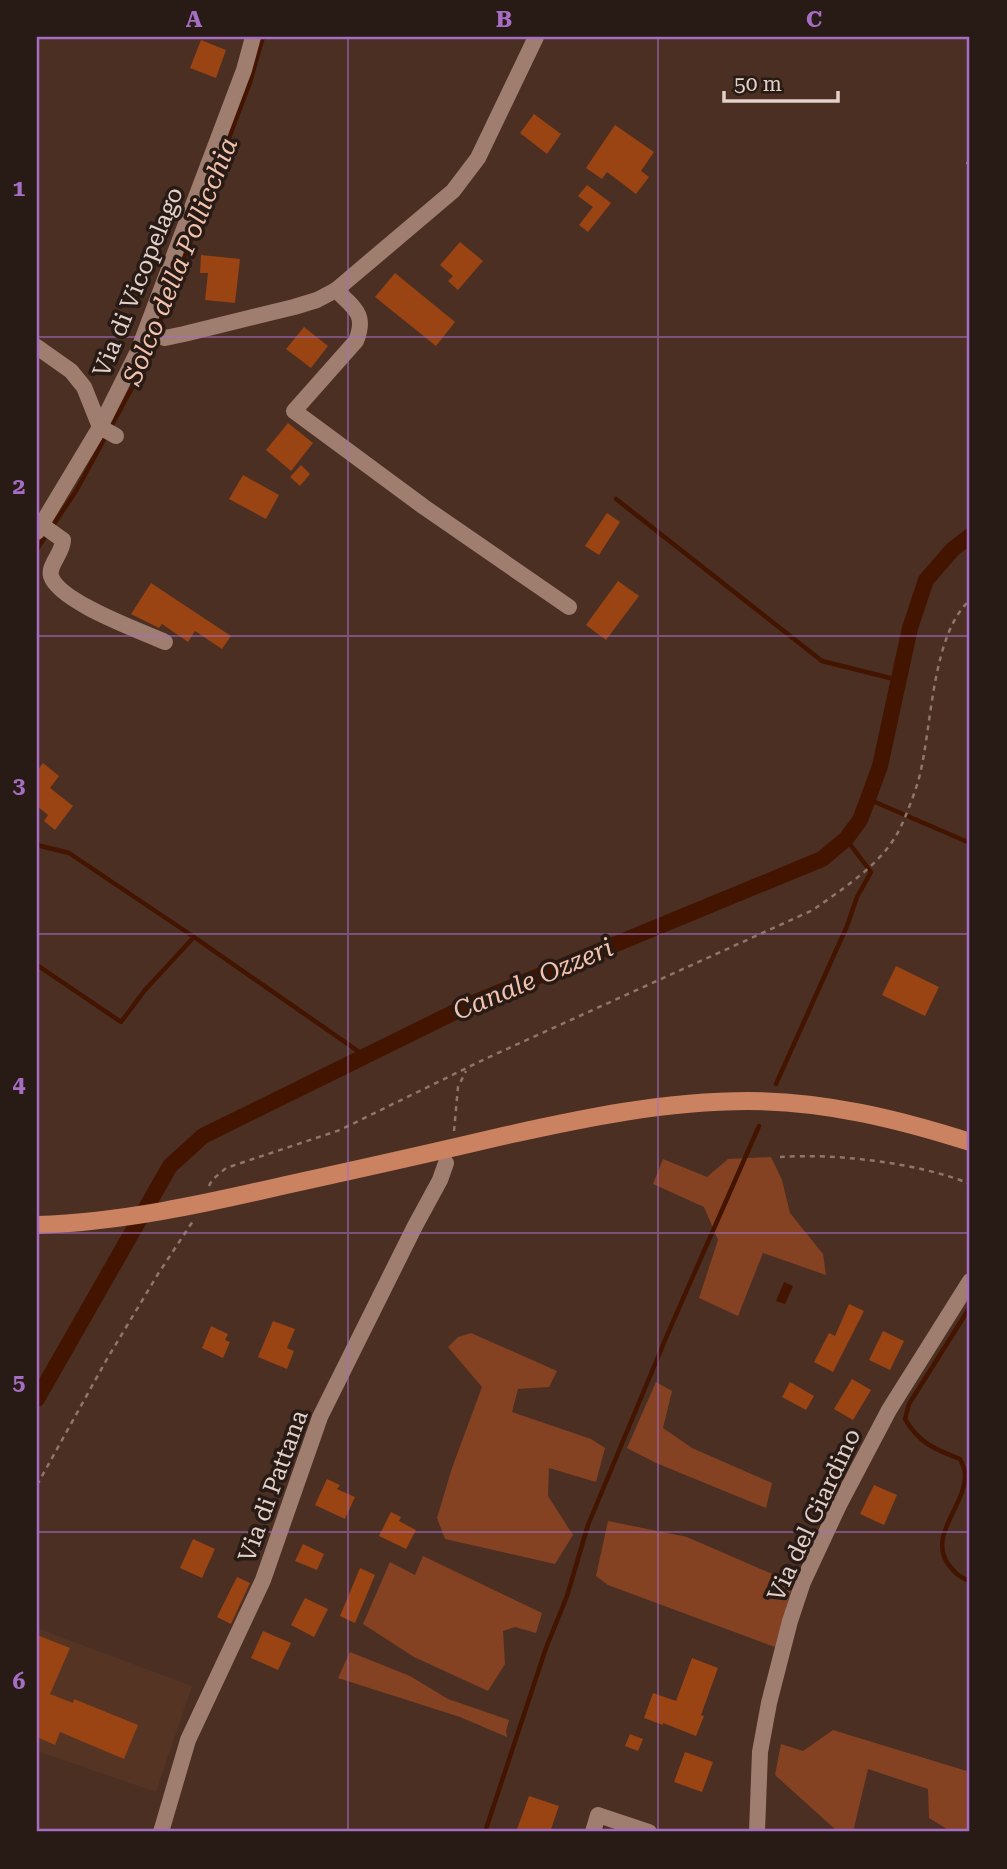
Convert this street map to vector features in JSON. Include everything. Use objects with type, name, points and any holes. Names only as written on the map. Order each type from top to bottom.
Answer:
[{"type":"main road","points":[[37,1225],[121,1219],[226,1199],[546,1127],[624,1112],[701,1102],[759,1102],[834,1108],[911,1124],[970,1142]]},
{"type":"street","name":"Via di Vicopelago","points":[[45,530],[107,431],[153,334],[253,37]]},
{"type":"street","points":[[153,334],[294,307],[317,300],[336,290],[453,191],[478,158],[536,37]]},
{"type":"street","points":[[336,290],[358,313],[360,331],[356,341],[294,411],[424,507],[569,607]]},
{"type":"street","points":[[37,347],[57,359],[77,379],[107,431]]},
{"type":"street","points":[[45,530],[63,540],[63,548],[51,576],[60,589],[107,619],[165,642]]},
{"type":"street","name":"Via di Pattana","points":[[161,1832],[188,1740],[263,1580],[320,1417],[440,1180],[446,1163]]},
{"type":"street","name":"Via del Giardino","points":[[759,1832],[760,1752],[768,1703],[803,1583],[839,1505],[889,1410],[970,1282]]},
{"type":"street","points":[[593,1832],[598,1815],[649,1832]]},
{"type":"path","points":[[208,1189],[212,1180],[226,1168],[340,1130],[487,1058],[813,909],[862,873],[891,842],[902,822],[920,775],[939,666],[950,630],[970,600]]},
{"type":"path","points":[[454,1131],[458,1087],[468,1069]]},
{"type":"path","points":[[780,1157],[800,1156],[928,1170],[970,1184]]},
{"type":"path","points":[[37,1485],[107,1359],[195,1218]]},
{"type":"shaded area","points":[[771,1157],[782,1180],[790,1213],[823,1254],[826,1275],[763,1253],[738,1316],[699,1298],[718,1240],[704,1207],[653,1184],[663,1159],[707,1177],[728,1159]]},
{"type":"shaded area","points":[[784,1282],[793,1286],[785,1304],[776,1301]]},
{"type":"shaded area","points":[[471,1333],[557,1371],[549,1387],[518,1389],[512,1412],[591,1439],[605,1448],[596,1482],[549,1468],[548,1496],[573,1535],[555,1564],[445,1539],[437,1518],[482,1387],[448,1347],[458,1337]]},
{"type":"shaded area","points":[[656,1382],[672,1391],[663,1428],[692,1448],[772,1483],[766,1508],[656,1463],[627,1448]]},
{"type":"shaded area","points":[[608,1521],[687,1537],[793,1583],[775,1647],[608,1585],[596,1576]]},
{"type":"shaded area","points":[[423,1556],[542,1613],[536,1633],[515,1627],[503,1631],[505,1664],[488,1691],[414,1657],[363,1624],[390,1562],[415,1575]]},
{"type":"shaded area","points":[[37,1628],[192,1686],[156,1792],[37,1751]]},
{"type":"shaded area","points":[[350,1652],[410,1676],[448,1699],[509,1720],[507,1737],[460,1717],[338,1678]]},
{"type":"shaded area","points":[[833,1730],[970,1772],[970,1832],[952,1832],[929,1818],[928,1789],[868,1769],[853,1832],[836,1830],[775,1775],[781,1744],[803,1751]]},
{"type":"building","points":[[201,40],[226,50],[216,78],[190,68]]},
{"type":"building","points":[[534,114],[561,134],[547,154],[520,133]]},
{"type":"building","points":[[615,125],[654,152],[641,171],[649,177],[636,194],[607,172],[602,179],[586,168]]},
{"type":"building","points":[[587,185],[611,203],[588,232],[579,225],[593,207],[578,196]]},
{"type":"building","points":[[460,242],[483,261],[458,290],[448,281],[453,276],[440,265]]},
{"type":"building","points":[[201,255],[240,259],[235,303],[205,300],[208,273],[200,273]]},
{"type":"building","points":[[395,273],[455,322],[436,346],[375,297]]},
{"type":"building","points":[[304,327],[328,346],[311,368],[286,349]]},
{"type":"building","points":[[288,423],[313,443],[291,471],[266,450]]},
{"type":"building","points":[[301,465],[310,474],[300,486],[290,477]]},
{"type":"building","points":[[243,475],[279,495],[266,519],[229,499]]},
{"type":"building","points":[[607,513],[620,522],[599,555],[585,546]]},
{"type":"building","points":[[618,581],[639,596],[606,640],[586,625]]},
{"type":"building","points":[[151,583],[231,636],[222,649],[195,631],[188,642],[162,624],[159,628],[131,614]]},
{"type":"building","points":[[43,763],[59,776],[50,788],[73,806],[55,830],[44,821],[48,815],[37,806],[37,771]]},
{"type":"building","points":[[896,966],[939,987],[925,1016],[882,995]]},
{"type":"building","points":[[849,1304],[864,1311],[833,1372],[814,1362],[829,1333],[835,1336]]},
{"type":"building","points":[[273,1321],[295,1329],[287,1348],[294,1351],[287,1369],[258,1357]]},
{"type":"building","points":[[211,1326],[228,1334],[225,1340],[230,1342],[223,1358],[202,1348]]},
{"type":"building","points":[[883,1331],[904,1341],[890,1370],[869,1360]]},
{"type":"building","points":[[852,1379],[871,1390],[853,1420],[834,1409]]},
{"type":"building","points":[[790,1382],[814,1396],[806,1410],[782,1397]]},
{"type":"building","points":[[327,1479],[340,1485],[337,1489],[355,1497],[345,1519],[315,1505]]},
{"type":"building","points":[[874,1485],[897,1495],[884,1525],[860,1514]]},
{"type":"building","points":[[391,1512],[401,1517],[399,1521],[416,1530],[406,1549],[379,1536]]},
{"type":"building","points":[[193,1539],[215,1549],[202,1578],[180,1568]]},
{"type":"building","points":[[303,1544],[324,1554],[317,1570],[295,1561]]},
{"type":"building","points":[[360,1568],[375,1575],[355,1623],[340,1616]]},
{"type":"building","points":[[237,1577],[250,1583],[231,1624],[217,1617]]},
{"type":"building","points":[[305,1598],[328,1609],[314,1637],[291,1625]]},
{"type":"building","points":[[263,1631],[291,1643],[278,1670],[251,1658]]},
{"type":"building","points":[[37,1635],[70,1648],[50,1694],[73,1703],[74,1699],[138,1725],[124,1759],[60,1732],[55,1745],[37,1737]]},
{"type":"building","points":[[692,1658],[718,1668],[696,1736],[644,1718],[653,1693],[676,1701]]},
{"type":"building","points":[[630,1734],[643,1739],[638,1751],[625,1746]]},
{"type":"building","points":[[685,1752],[713,1762],[702,1792],[674,1782]]},
{"type":"building","points":[[529,1796],[559,1806],[550,1832],[516,1832]]},
{"type":"waterway","name":"Solco della Pollicchia","points":[[37,549],[76,491],[147,356],[250,82],[263,37]]},
{"type":"waterway","points":[[616,499],[822,661],[898,680]]},
{"type":"waterway","name":"Canale Ozzeri","points":[[37,1399],[170,1166],[203,1136],[471,1004],[822,859],[846,839],[860,820],[880,766],[910,628],[926,580],[953,549],[970,536]]},
{"type":"waterway","points":[[868,799],[970,843]]},
{"type":"waterway","points":[[776,1084],[847,926],[857,897],[871,872],[846,839]]},
{"type":"waterway","points":[[37,845],[69,853],[365,1056]]},
{"type":"waterway","points":[[37,965],[121,1022],[145,990],[194,937]]},
{"type":"waterway","points":[[485,1832],[546,1648],[567,1596],[588,1525],[668,1333],[759,1126]]},
{"type":"waterway","points":[[970,1307],[909,1404],[905,1419],[922,1440],[960,1459],[963,1466],[964,1486],[942,1542],[948,1564],[958,1575],[970,1581]]}]
